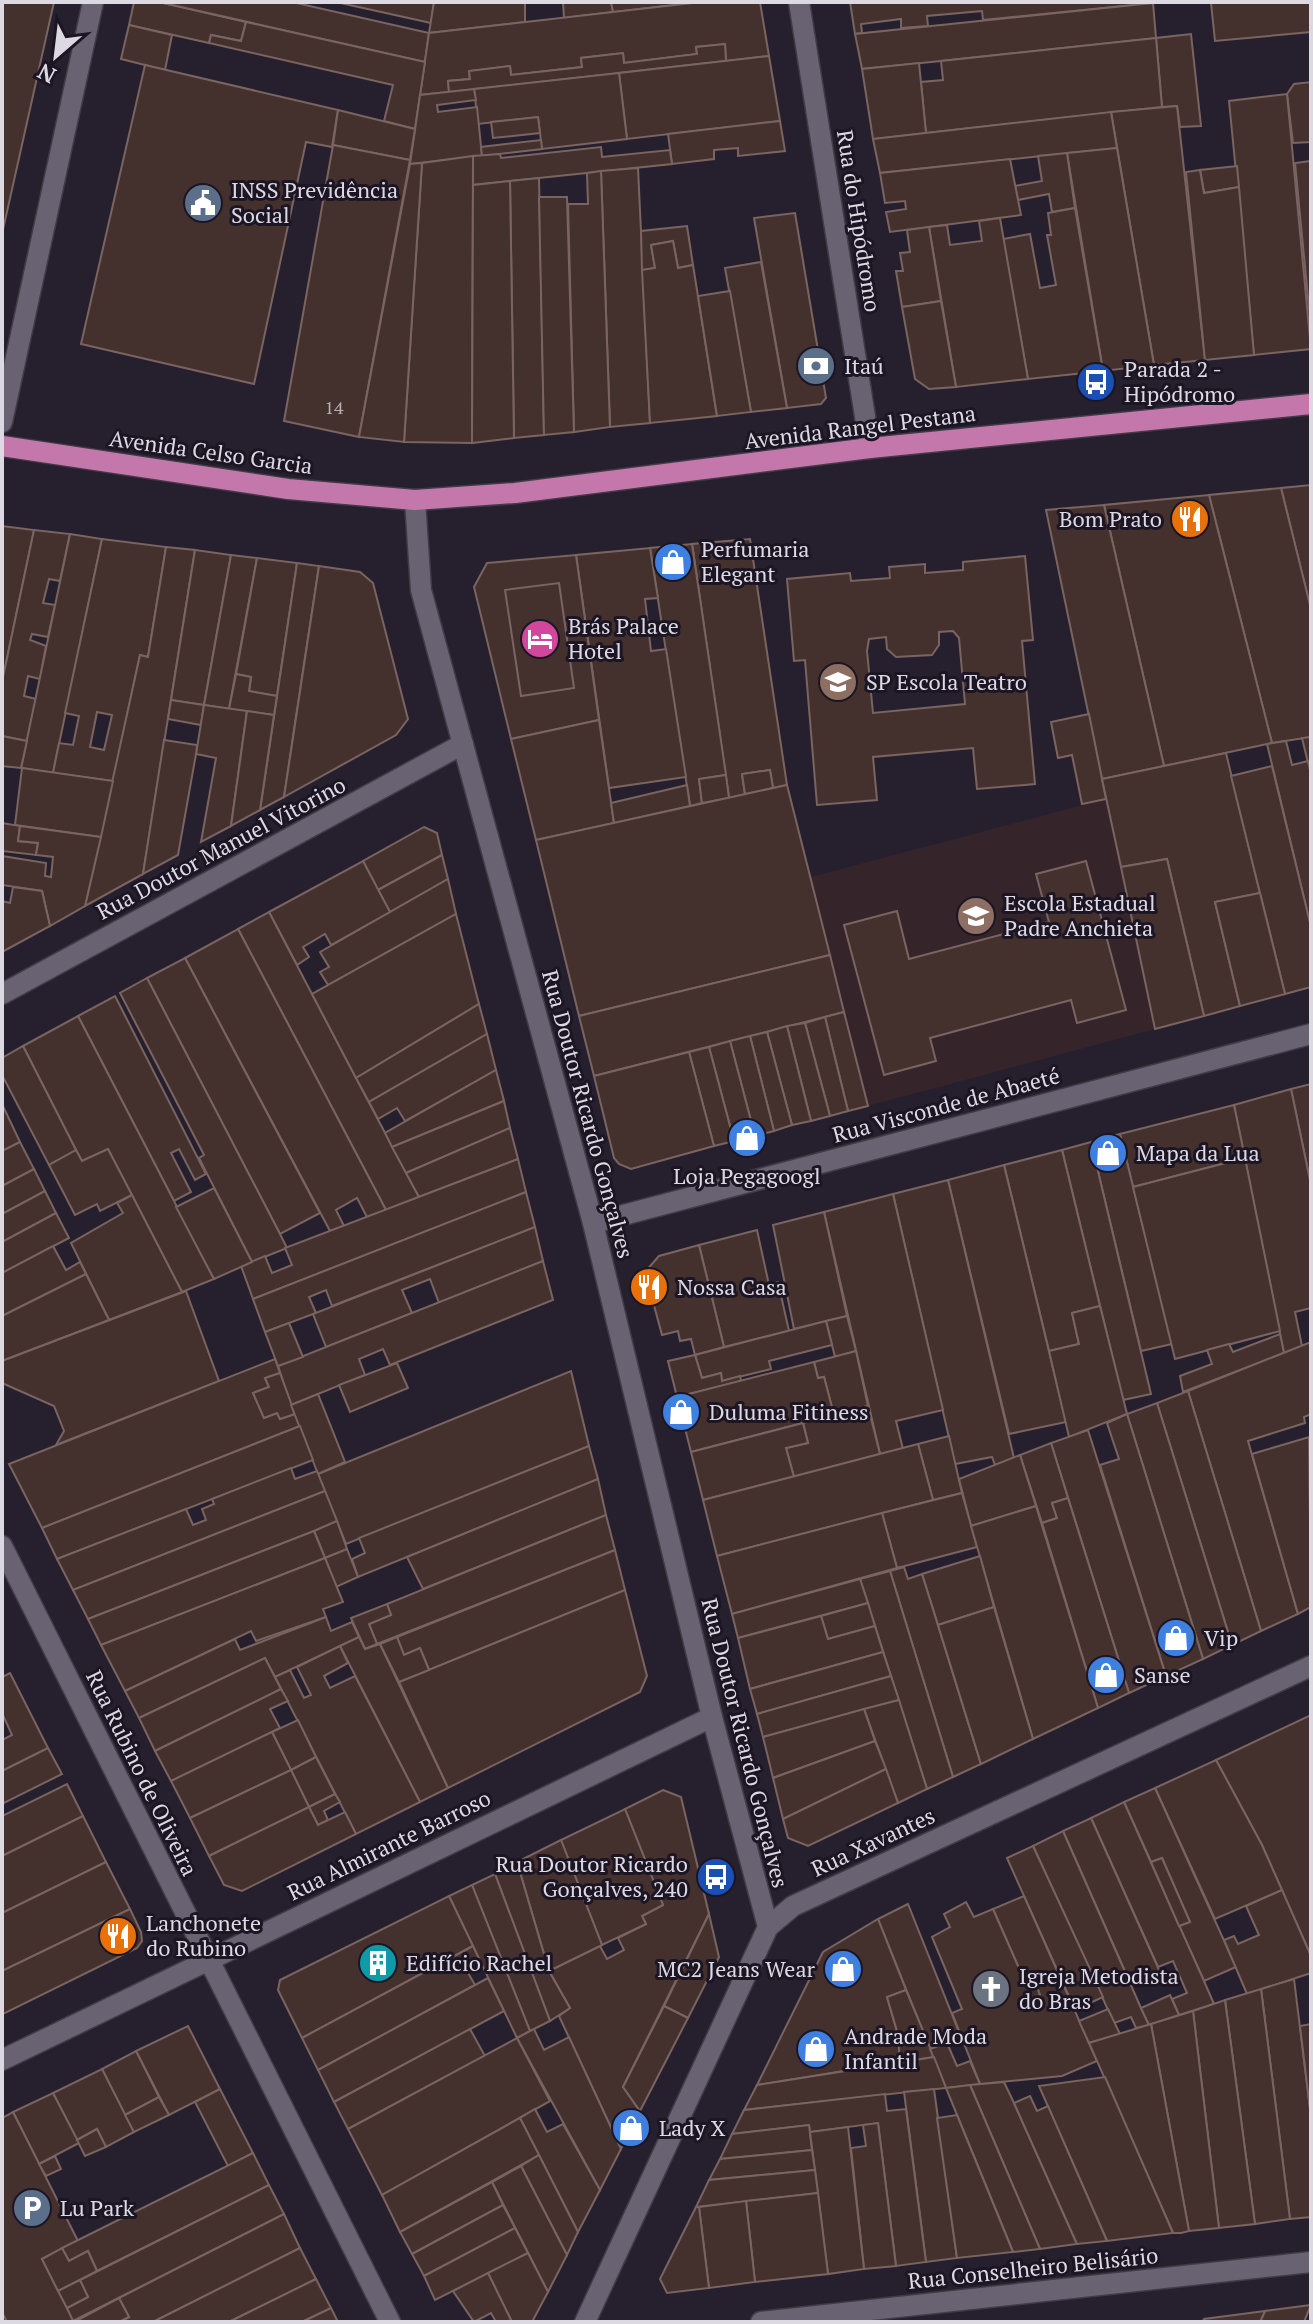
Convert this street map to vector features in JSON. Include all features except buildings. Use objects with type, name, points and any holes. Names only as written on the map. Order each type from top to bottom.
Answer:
[{"type":"main road","name":"Avenida Rangel Pestana","points":[[415,500],[515,493],[870,448],[1311,404]]},
{"type":"main road","name":"Avenida Celso Garcia","points":[[2,446],[288,489],[415,500]]},
{"type":"street","points":[[2,422],[93,2]]},
{"type":"street","name":"Rua do Hipódromo","points":[[799,2],[870,448]]},
{"type":"street","name":"Rua Doutor Ricardo Gonçalves","points":[[415,500],[421,590],[593,1223],[712,1717],[768,1927]]},
{"type":"street","name":"Rua Doutor Manuel Vitorino","points":[[2,994],[463,744]]},
{"type":"street","name":"Rua Visconde de Abaeté","points":[[593,1223],[1311,1034]]},
{"type":"street","name":"Rua Rubino de Oliveira","points":[[2,1546],[390,2322]]},
{"type":"street","name":"Rua Xavantes","points":[[585,2322],[768,1927],[793,1906],[1311,1666]]},
{"type":"street","name":"Rua Almirante Barroso","points":[[2,2060],[712,1717]]},
{"type":"street","name":"Rua Conselheiro Belisário","points":[[761,2322],[1311,2262]]},
{"type":"shaded area","name":"Escola Estadual Padre Anchieta","points":[[1106,799],[1155,1029],[868,1106],[811,877]]},
{"type":"place","name":"INSS Previdência Social","points":[[203,203]]},
{"type":"place","name":"Itaú","points":[[816,366]]},
{"type":"place","name":"Parada 2 - Hipódromo","points":[[1096,382]]},
{"type":"place","name":"Bom Prato","points":[[1190,519]]},
{"type":"place","name":"Perfumaria Elegant","points":[[673,562]]},
{"type":"place","name":"Brás Palace Hotel","points":[[540,639]]},
{"type":"place","name":"SP Escola Teatro","points":[[838,682]]},
{"type":"place","name":"Escola Estadual Padre Anchieta","points":[[976,916]]},
{"type":"place","name":"Loja Pegagoogl","points":[[747,1138]]},
{"type":"place","name":"Mapa da Lua","points":[[1108,1153]]},
{"type":"place","name":"Nossa Casa","points":[[649,1287]]},
{"type":"place","name":"Duluma Fitiness","points":[[681,1412]]},
{"type":"place","name":"Vip","points":[[1176,1638]]},
{"type":"place","name":"Sanse","points":[[1106,1675]]},
{"type":"place","name":"Rua Doutor Ricardo Gonçalves, 240","points":[[716,1877]]},
{"type":"place","name":"Lanchonete do Rubino","points":[[118,1936]]},
{"type":"place","name":"Edifício Rachel","points":[[378,1963]]},
{"type":"place","name":"MC2 Jeans Wear","points":[[843,1969]]},
{"type":"place","name":"Igreja Metodista do Bras","points":[[991,1989]]},
{"type":"place","name":"Andrade Moda Infantil","points":[[816,2049]]},
{"type":"place","name":"Lady X","points":[[631,2128]]},
{"type":"place","name":"Lu Park","points":[[32,2208]]}]
